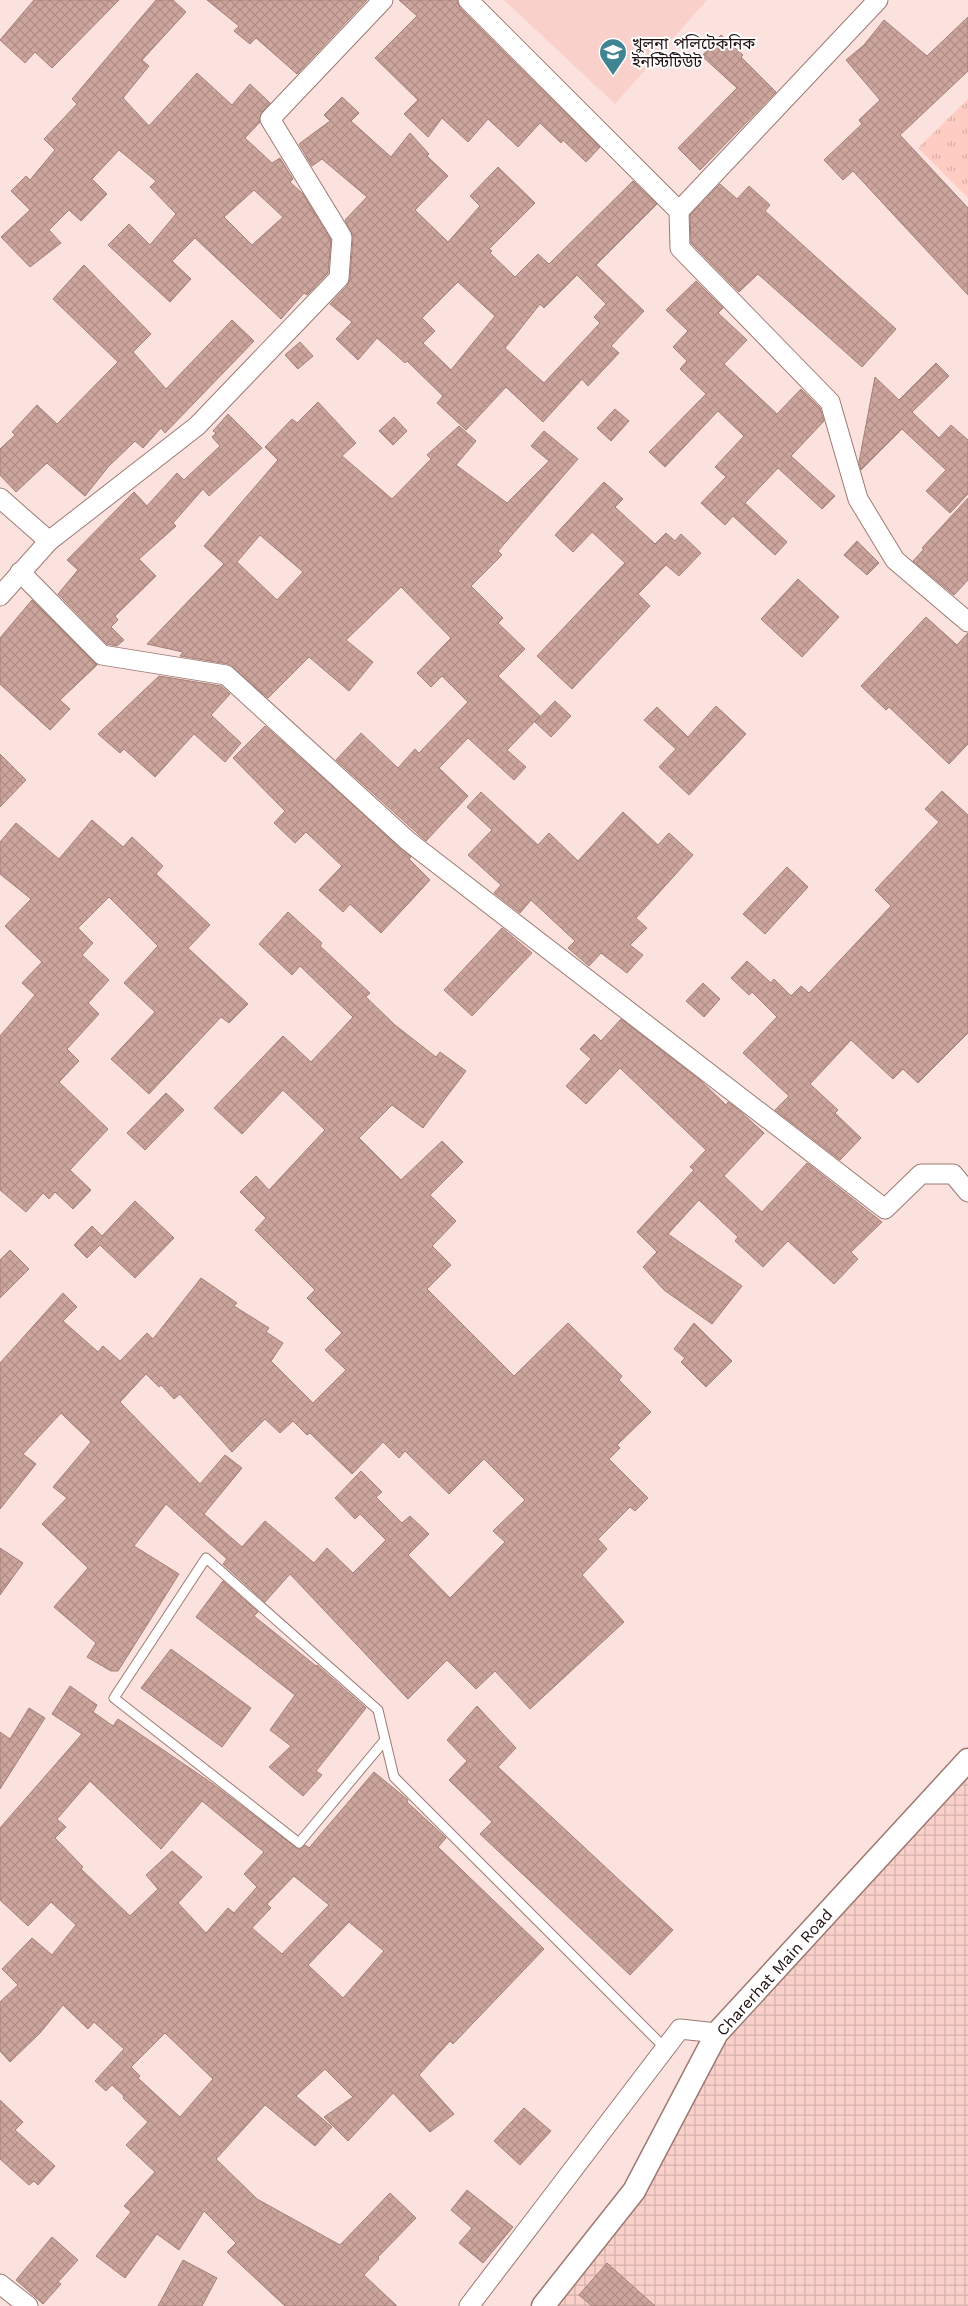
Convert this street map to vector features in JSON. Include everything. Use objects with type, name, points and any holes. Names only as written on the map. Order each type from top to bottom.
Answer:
[{"type":"street","points":[[0,596],[49,541],[197,426],[340,278],[342,237],[270,119],[383,0]]},
{"type":"street","points":[[468,0],[679,211],[680,248],[830,402],[858,499],[895,560],[968,622]]},
{"type":"street","points":[[679,211],[878,0]]},
{"type":"street","points":[[0,498],[49,541]]},
{"type":"street","points":[[20,572],[102,656],[226,675],[408,841],[885,1209],[921,1174],[953,1174],[968,1192]]},
{"type":"street","name":"Charerhat Main Road","points":[[543,2306],[634,2191],[717,2033],[968,1760]]},
{"type":"street","points":[[469,2306],[680,2029],[717,2033]]},
{"type":"street","points":[[0,2284],[28,2306]]},
{"type":"lane","points":[[385,1740],[299,1842],[114,1698],[206,1558],[378,1710],[394,1776],[666,2048]]},
{"type":"shaded area","name":"খুলনা পলিটেকনিক ইনস্টিটিউট","points":[[504,0],[707,0],[615,104]]},
{"type":"shaded area","points":[[968,1760],[968,2306],[543,2306],[634,2191],[717,2033]]},
{"type":"green space","points":[[968,99],[968,198],[918,148]]},
{"type":"building","points":[[34,0],[119,0],[52,68],[35,52],[25,63],[0,40]]},
{"type":"building","points":[[156,0],[173,0],[186,12],[142,60],[149,66],[123,98],[149,126],[197,73],[232,105],[250,84],[270,103],[262,112],[260,122],[245,138],[272,163],[280,158],[293,179],[290,182],[303,194],[331,240],[328,273],[307,295],[304,293],[281,319],[195,238],[172,261],[191,279],[170,302],[108,245],[129,224],[150,245],[176,214],[150,187],[156,181],[119,150],[92,179],[107,194],[81,221],[69,210],[49,230],[61,243],[30,267],[1,237],[30,210],[11,191],[26,176],[30,180],[55,150],[44,139],[77,104],[72,99]],"holes":[[[254,190],[283,217],[252,245],[224,217]]]},
{"type":"building","points":[[207,0],[367,0],[297,74],[256,38],[250,44],[234,31],[239,26]]},
{"type":"building","points":[[399,0],[457,0],[460,8],[600,147],[586,162],[563,140],[561,143],[540,123],[518,147],[488,119],[468,142],[442,118],[428,137],[404,114],[418,100],[375,58],[417,16]]},
{"type":"building","points":[[968,17],[968,71],[900,135],[968,208],[968,295],[853,171],[843,180],[824,160],[862,124],[859,120],[880,100],[846,60],[864,45],[884,20],[927,56]]},
{"type":"building","points":[[721,35],[743,55],[741,57],[776,92],[700,170],[678,148],[737,88],[702,56]]},
{"type":"building","points":[[342,97],[359,113],[351,121],[391,157],[410,133],[429,154],[427,156],[448,176],[415,210],[448,242],[480,206],[470,196],[498,167],[535,203],[489,249],[492,251],[490,253],[515,277],[538,254],[549,264],[633,181],[657,204],[596,265],[644,311],[611,346],[619,353],[588,386],[582,379],[543,422],[506,387],[466,430],[437,403],[443,396],[407,361],[405,363],[377,338],[358,360],[336,339],[352,322],[330,304],[347,286],[350,279],[353,237],[345,220],[367,197],[322,159],[312,166],[299,144],[330,121],[324,115]],"holes":[[[577,275],[606,304],[594,317],[600,323],[544,383],[505,348],[540,304],[544,308]],[[458,282],[495,316],[451,370],[423,343],[435,331],[422,318]]]},
{"type":"building","points":[[720,184],[737,199],[749,186],[770,205],[765,211],[896,329],[862,367],[758,274],[739,292],[691,243],[690,215]]},
{"type":"building","points":[[84,265],[151,334],[133,352],[166,389],[232,320],[254,341],[165,433],[161,428],[143,448],[135,441],[108,467],[85,496],[47,463],[16,492],[0,475],[0,449],[15,435],[12,432],[37,405],[57,424],[118,362],[53,299]]},
{"type":"building","points":[[696,281],[723,308],[718,313],[747,340],[724,364],[777,414],[801,389],[820,408],[824,421],[791,456],[835,496],[822,509],[778,468],[745,503],[787,542],[775,555],[733,516],[725,525],[701,503],[726,477],[715,467],[744,436],[718,411],[665,467],[649,452],[706,394],[680,369],[687,361],[673,347],[688,331],[666,310]]},
{"type":"building","points":[[300,342],[313,356],[298,369],[285,355]]},
{"type":"building","points":[[936,363],[949,376],[912,412],[939,438],[951,425],[968,440],[968,494],[950,513],[926,491],[946,470],[902,429],[861,470],[859,462],[875,377],[899,400]]},
{"type":"building","points":[[318,402],[356,443],[342,456],[392,499],[431,459],[427,455],[459,426],[476,441],[456,465],[507,503],[549,461],[531,446],[544,431],[578,459],[498,551],[502,555],[471,586],[503,618],[498,623],[525,649],[498,676],[540,716],[507,750],[526,767],[514,780],[468,738],[439,768],[468,796],[426,841],[336,760],[361,733],[398,768],[415,749],[419,753],[468,702],[442,676],[431,687],[417,673],[451,638],[401,587],[346,640],[373,662],[349,691],[309,657],[268,698],[228,664],[180,656],[183,652],[147,644],[224,564],[204,546],[278,460],[265,447],[292,419],[297,423]],"holes":[[[260,535],[303,572],[277,600],[237,562]]]},
{"type":"building","points":[[615,409],[629,421],[611,441],[597,428]]},
{"type":"building","points":[[228,414],[262,448],[209,496],[203,489],[173,523],[176,526],[139,559],[156,576],[115,616],[118,620],[111,627],[124,640],[117,646],[107,644],[58,594],[78,570],[67,560],[134,492],[147,506],[177,473],[184,480],[220,446],[212,437],[216,433],[213,431]]},
{"type":"building","points":[[394,417],[407,431],[393,445],[379,431]]},
{"type":"building","points":[[604,482],[623,499],[615,507],[655,544],[666,533],[675,541],[681,534],[701,553],[679,576],[666,565],[638,594],[650,606],[572,689],[537,656],[625,563],[592,532],[573,552],[555,535]]},
{"type":"building","points":[[968,498],[968,580],[954,595],[913,561],[924,549],[922,548]]},
{"type":"building","points":[[857,541],[879,563],[867,575],[844,555]]},
{"type":"building","points":[[798,579],[839,617],[802,657],[761,619]]},
{"type":"building","points":[[32,600],[97,665],[60,700],[70,709],[50,730],[0,684],[0,638]]},
{"type":"building","points":[[926,617],[957,645],[968,633],[968,744],[949,764],[889,707],[886,710],[861,686]]},
{"type":"building","points":[[159,676],[221,686],[230,694],[211,715],[241,743],[225,762],[194,734],[155,777],[124,749],[120,753],[98,734]]},
{"type":"building","points":[[555,701],[571,716],[551,737],[535,722]]},
{"type":"building","points":[[716,706],[746,734],[689,795],[659,767],[676,749],[644,720],[657,707],[688,737]]},
{"type":"building","points":[[265,726],[411,857],[409,859],[430,880],[381,933],[350,904],[343,912],[319,890],[342,866],[306,832],[295,843],[274,823],[285,811],[233,758]]},
{"type":"building","points":[[0,754],[26,780],[0,807]]},
{"type":"building","points":[[942,791],[968,815],[968,1033],[918,1083],[903,1069],[893,1079],[851,1040],[810,1084],[838,1110],[835,1113],[861,1138],[840,1160],[775,1110],[789,1096],[743,1053],[777,1017],[752,992],[749,995],[731,978],[747,961],[771,983],[774,979],[791,996],[801,986],[809,993],[891,906],[875,890],[939,822],[925,809]]},
{"type":"building","points":[[481,792],[538,845],[549,833],[578,861],[623,812],[658,845],[669,833],[693,855],[636,918],[647,928],[630,945],[643,955],[627,973],[601,953],[589,966],[568,948],[575,941],[531,900],[520,913],[494,893],[501,885],[468,855],[492,830],[467,807]]},
{"type":"building","points":[[92,820],[123,847],[132,837],[163,866],[156,874],[210,925],[188,948],[248,1004],[229,1023],[221,1017],[149,1094],[111,1059],[155,1012],[124,983],[158,946],[109,897],[78,928],[93,943],[82,955],[109,980],[88,1003],[99,1014],[67,1049],[79,1061],[59,1082],[108,1129],[70,1170],[91,1190],[73,1209],[55,1192],[49,1199],[43,1193],[26,1212],[0,1190],[0,1036],[35,995],[22,983],[42,962],[5,926],[31,899],[0,874],[0,842],[16,823],[59,859]]},
{"type":"building","points":[[787,867],[808,887],[765,934],[743,914]]},
{"type":"building","points":[[288,912],[322,943],[320,946],[370,993],[366,997],[395,1025],[436,1057],[440,1052],[466,1071],[423,1128],[392,1105],[359,1138],[401,1180],[442,1141],[463,1162],[430,1195],[456,1221],[432,1246],[451,1265],[427,1289],[514,1376],[568,1323],[622,1376],[619,1380],[651,1412],[617,1445],[620,1448],[609,1459],[648,1498],[635,1511],[630,1507],[598,1539],[607,1549],[582,1575],[624,1622],[530,1709],[495,1671],[476,1689],[447,1660],[408,1699],[290,1574],[265,1602],[223,1564],[227,1559],[166,1504],[134,1546],[179,1574],[118,1671],[111,1671],[87,1657],[96,1643],[54,1607],[88,1568],[42,1524],[67,1498],[53,1487],[91,1442],[61,1413],[23,1454],[36,1464],[0,1509],[0,1363],[63,1293],[77,1307],[63,1321],[98,1352],[103,1346],[120,1361],[147,1333],[153,1339],[201,1278],[237,1303],[234,1306],[269,1328],[266,1332],[283,1343],[271,1361],[313,1403],[346,1370],[325,1350],[342,1333],[307,1298],[315,1290],[255,1230],[266,1218],[240,1192],[256,1176],[269,1190],[325,1130],[283,1090],[242,1134],[214,1108],[283,1036],[311,1062],[353,1017],[300,966],[292,975],[259,944]],"holes":[[[146,1374],[159,1387],[161,1385],[174,1399],[180,1394],[232,1452],[265,1419],[280,1433],[293,1421],[307,1435],[310,1433],[352,1474],[383,1442],[399,1458],[405,1451],[449,1494],[484,1459],[525,1500],[493,1531],[505,1542],[450,1598],[408,1555],[429,1534],[410,1516],[402,1523],[376,1497],[382,1492],[361,1471],[335,1498],[355,1519],[360,1514],[386,1540],[353,1573],[327,1548],[314,1563],[265,1521],[242,1547],[204,1514],[242,1468],[225,1455],[200,1484],[120,1402]]]},
{"type":"building","points":[[502,928],[532,953],[472,1016],[444,990]]},
{"type":"building","points":[[703,983],[720,999],[704,1017],[686,1001]]},
{"type":"building","points":[[621,1019],[700,1080],[726,1105],[728,1102],[741,1112],[764,1133],[724,1176],[762,1212],[807,1163],[882,1222],[851,1252],[858,1259],[834,1284],[788,1241],[763,1267],[735,1241],[738,1237],[699,1200],[668,1234],[742,1286],[712,1324],[664,1290],[643,1267],[657,1252],[637,1232],[694,1170],[690,1167],[706,1150],[620,1068],[586,1104],[566,1086],[591,1059],[580,1049],[594,1034],[601,1041]]},
{"type":"building","points":[[166,1093],[184,1110],[145,1150],[127,1133]]},
{"type":"building","points":[[135,1201],[174,1238],[135,1278],[100,1245],[87,1258],[74,1245],[92,1226],[102,1236]]},
{"type":"building","points":[[10,1250],[29,1269],[0,1298],[0,1260]]},
{"type":"building","points":[[694,1323],[732,1361],[706,1387],[681,1362],[685,1358],[674,1349]]},
{"type":"building","points":[[0,1548],[23,1563],[0,1595]]},
{"type":"building","points":[[223,1581],[258,1612],[254,1616],[317,1665],[366,1708],[316,1771],[322,1775],[303,1796],[269,1767],[291,1746],[270,1730],[295,1695],[196,1617]]},
{"type":"building","points":[[171,1649],[251,1708],[222,1747],[141,1688]]},
{"type":"building","points":[[70,1686],[97,1705],[93,1712],[113,1726],[118,1719],[213,1784],[298,1849],[305,1845],[309,1848],[374,1772],[408,1800],[407,1802],[446,1838],[438,1847],[544,1949],[453,2044],[450,2041],[419,2075],[454,2114],[430,2132],[393,2093],[348,2141],[324,2117],[353,2097],[325,2069],[296,2096],[332,2127],[315,2146],[265,2105],[216,2159],[257,2199],[340,2245],[390,2193],[416,2218],[378,2257],[379,2259],[364,2275],[397,2306],[285,2306],[227,2252],[236,2243],[204,2211],[179,2250],[157,2234],[125,2278],[96,2256],[131,2212],[124,2206],[155,2172],[126,2145],[148,2122],[112,2085],[106,2091],[95,2081],[124,2049],[94,2022],[88,2029],[63,2005],[40,2033],[10,2062],[0,2051],[0,2002],[18,1985],[2,1969],[32,1938],[52,1955],[76,1925],[51,1902],[28,1926],[0,1900],[0,1828],[82,1734],[52,1714]],"holes":[[[90,1781],[161,1849],[202,1801],[264,1852],[244,1874],[257,1887],[234,1913],[228,1908],[206,1933],[178,1903],[202,1877],[172,1851],[146,1875],[158,1889],[130,1916],[81,1869],[83,1867],[55,1838],[66,1827],[57,1819]],[[294,1876],[329,1905],[282,1954],[252,1928],[271,1908],[267,1904]],[[349,1922],[384,1951],[343,1998],[308,1965]],[[165,2033],[213,2079],[180,2117],[138,2078],[140,2076],[131,2067]]]},
{"type":"building","points":[[477,1706],[516,1748],[498,1767],[673,1930],[630,1975],[480,1834],[492,1822],[449,1780],[467,1761],[447,1740]]},
{"type":"building","points":[[29,1708],[45,1718],[0,1789],[0,1732],[10,1739]]},
{"type":"building","points":[[0,2100],[23,2122],[15,2130],[55,2166],[38,2185],[34,2181],[29,2185],[0,2159]]},
{"type":"building","points":[[524,2108],[551,2131],[520,2165],[494,2141]]},
{"type":"building","points":[[467,2190],[513,2227],[483,2263],[459,2243],[472,2228],[451,2210]]},
{"type":"building","points":[[52,2237],[78,2260],[58,2282],[61,2284],[43,2304],[16,2280]]},
{"type":"building","points":[[183,2260],[217,2278],[202,2306],[158,2306]]},
{"type":"building","points":[[607,2263],[655,2306],[592,2306],[579,2295]]},
{"type":"place","name":"খুলনা পলিটেকনিক ইনস্টিটিউট","points":[[613,76]]}]
